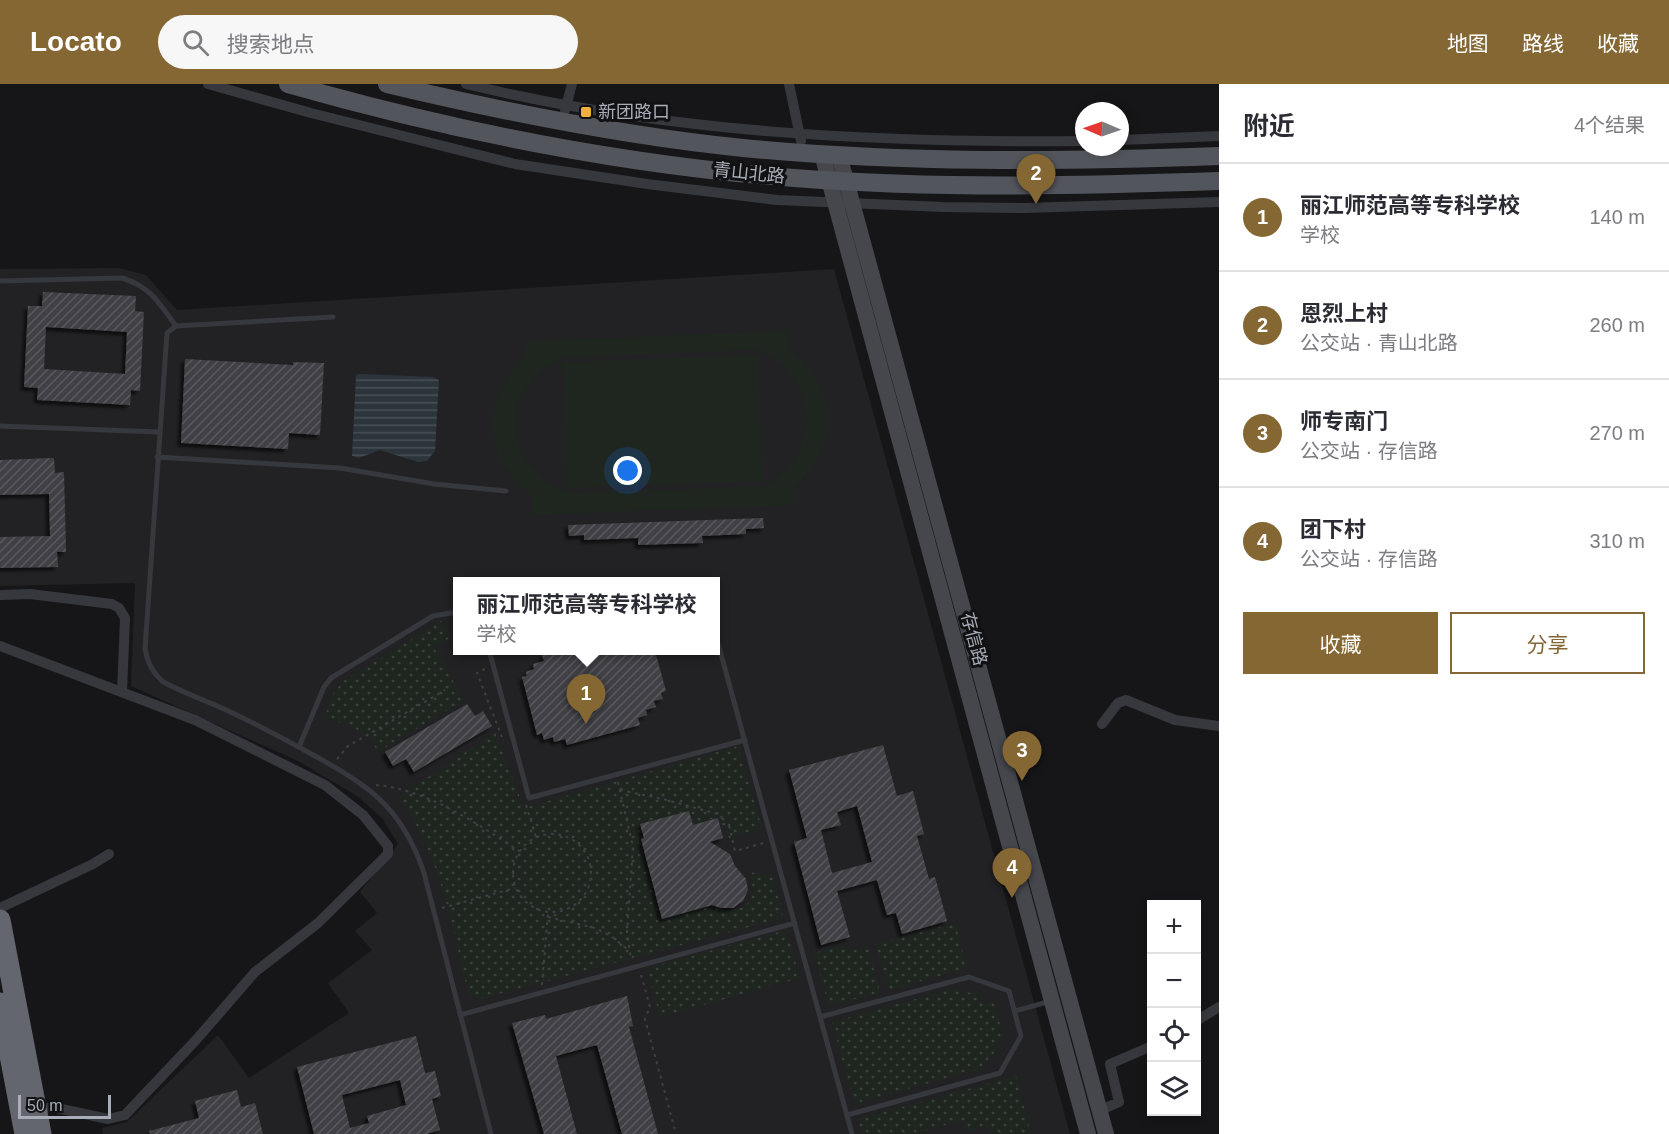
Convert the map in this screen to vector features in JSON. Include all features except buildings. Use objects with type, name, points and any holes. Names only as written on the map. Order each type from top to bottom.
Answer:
[{"type":"highway","points":[[0,920],[41,1134]]},
{"type":"highway","points":[[0,1003],[11,1084],[25,1134]]},
{"type":"main road","name":"青山北路","points":[[288,84],[425,119],[579,151],[685,167],[837,181],[960,186],[1219,181]]},
{"type":"main road","name":"青山北路","points":[[387,84],[564,113],[678,140],[803,153],[973,161],[1219,156]]},
{"type":"street","points":[[208,84],[322,116],[515,164],[777,200],[1023,208],[1219,202]]},
{"type":"street","points":[[466,84],[528,99],[564,113],[799,134],[944,141],[1075,141]]},
{"type":"street","points":[[564,113],[572,84]]},
{"type":"street","points":[[789,84],[803,153]]},
{"type":"street","points":[[1129,140],[1219,136]]},
{"type":"street","name":"存信路","points":[[830,155],[837,181],[852,204],[1106,1134]]},
{"type":"street","name":"存信路","points":[[837,181],[835,203],[1088,1134]]},
{"type":"street","points":[[0,595],[30,594],[112,604],[119,608],[125,618],[122,692]]},
{"type":"street","points":[[0,646],[195,720],[325,785],[363,815],[388,846],[388,854],[318,923],[255,972],[196,1040],[125,1115],[108,1119],[57,1108],[37,1108]]},
{"type":"street","points":[[1102,724],[1118,703],[1126,700],[1175,720],[1219,726]]},
{"type":"street","points":[[0,908],[93,864],[109,854]]},
{"type":"street","points":[[1201,1018],[1219,1007]]},
{"type":"street","points":[[1099,1112],[1119,1102],[1110,1064],[1147,1048]]},
{"type":"lane","points":[[0,280],[122,278],[141,285],[151,293],[176,326]]},
{"type":"lane","points":[[333,317],[176,326],[170,329],[165,338],[145,649],[148,664],[167,684],[253,722],[299,747],[363,784],[386,805],[412,843],[424,873],[491,1134]]},
{"type":"lane","points":[[0,426],[159,432]]},
{"type":"lane","points":[[157,457],[340,468],[434,484],[506,491]]},
{"type":"lane","points":[[299,747],[330,678],[427,619],[440,613],[453,612]]},
{"type":"lane","points":[[720,651],[852,1134]]},
{"type":"lane","points":[[490,655],[529,798],[744,740]]},
{"type":"lane","points":[[460,1016],[795,923]]},
{"type":"lane","points":[[820,1017],[969,976],[1009,991],[1015,1011],[1021,1036],[1000,1073],[847,1115]]},
{"type":"lane","points":[[1015,1011],[1052,1001]]},
{"type":"path","points":[[331,765],[348,746],[445,690]]},
{"type":"path","points":[[616,775],[633,847],[627,926],[629,950],[650,1007],[645,1019],[676,1134]]},
{"type":"path","points":[[363,784],[396,787],[421,796],[471,821],[519,851]]},
{"type":"path","points":[[620,790],[720,815],[723,824],[729,825],[735,850],[772,841]]},
{"type":"path","points":[[553,833],[569,838],[583,849],[587,856],[591,874],[589,882],[582,898],[568,908],[549,912],[534,908],[526,902],[516,888],[514,861],[519,851],[536,837],[553,833]]},
{"type":"path","points":[[434,910],[516,888]]},
{"type":"path","points":[[541,993],[549,912]]},
{"type":"path","points":[[548,917],[595,928],[629,950]]},
{"type":"shaded area","points":[[118,268],[146,275],[177,310],[834,269],[1070,1134],[103,1134],[102,1128],[127,1122],[218,1035],[249,1078],[349,1013],[328,983],[372,950],[355,931],[377,913],[360,892],[398,844],[382,818],[357,796],[298,761],[131,686],[135,583],[0,586],[0,269]]},
{"type":"shaded area","points":[[788,331],[788,349],[805,364],[825,398],[828,417],[826,436],[820,454],[809,471],[794,487],[794,505],[531,515],[531,495],[515,480],[503,464],[495,446],[492,428],[494,409],[500,391],[510,373],[525,357],[525,341]],"holes":[[[759,350],[779,363],[794,379],[803,397],[806,416],[804,436],[797,455],[783,472],[764,486],[573,493],[549,483],[531,467],[520,448],[516,427],[518,406],[528,386],[545,369],[568,357]]]},
{"type":"shaded area","points":[[758,355],[763,481],[567,488],[562,362]]},
{"type":"shaded area","points":[[358,374],[433,377],[439,380],[435,451],[427,461],[418,462],[380,450],[359,458],[352,456],[356,376]]},
{"type":"shaded area","points":[[441,621],[451,637],[434,648],[464,700],[378,752],[366,731],[362,734],[354,727],[325,718],[331,697],[342,682]]},
{"type":"shaded area","points":[[495,732],[524,808],[738,746],[762,828],[729,838],[719,817],[638,839],[660,921],[709,905],[729,910],[742,908],[751,899],[753,891],[749,872],[772,876],[783,914],[779,919],[480,999],[469,996],[450,917],[435,868],[414,820],[399,797]]},
{"type":"shaded area","points":[[955,923],[967,968],[889,990],[876,944]]},
{"type":"shaded area","points":[[786,930],[800,978],[660,1017],[647,968]]},
{"type":"shaded area","points":[[845,945],[847,952],[868,947],[880,992],[829,1006],[814,953]]},
{"type":"shaded area","points":[[956,988],[981,997],[984,1004],[994,1002],[1004,1039],[994,1042],[996,1051],[979,1069],[854,1104],[832,1022]]},
{"type":"shaded area","points":[[1016,1076],[1031,1134],[990,1134],[988,1126],[967,1132],[963,1120],[924,1131],[924,1134],[862,1134],[858,1119]]},
{"type":"place","name":"新团路口","points":[[586,112]]},
{"type":"place","name":"恩烈上村","points":[[1036,204]]},
{"type":"place","name":"丽江师范高等专科学校","points":[[586,724]]},
{"type":"place","name":"师专南门","points":[[1022,781]]},
{"type":"place","name":"团下村","points":[[1012,898]]}]
